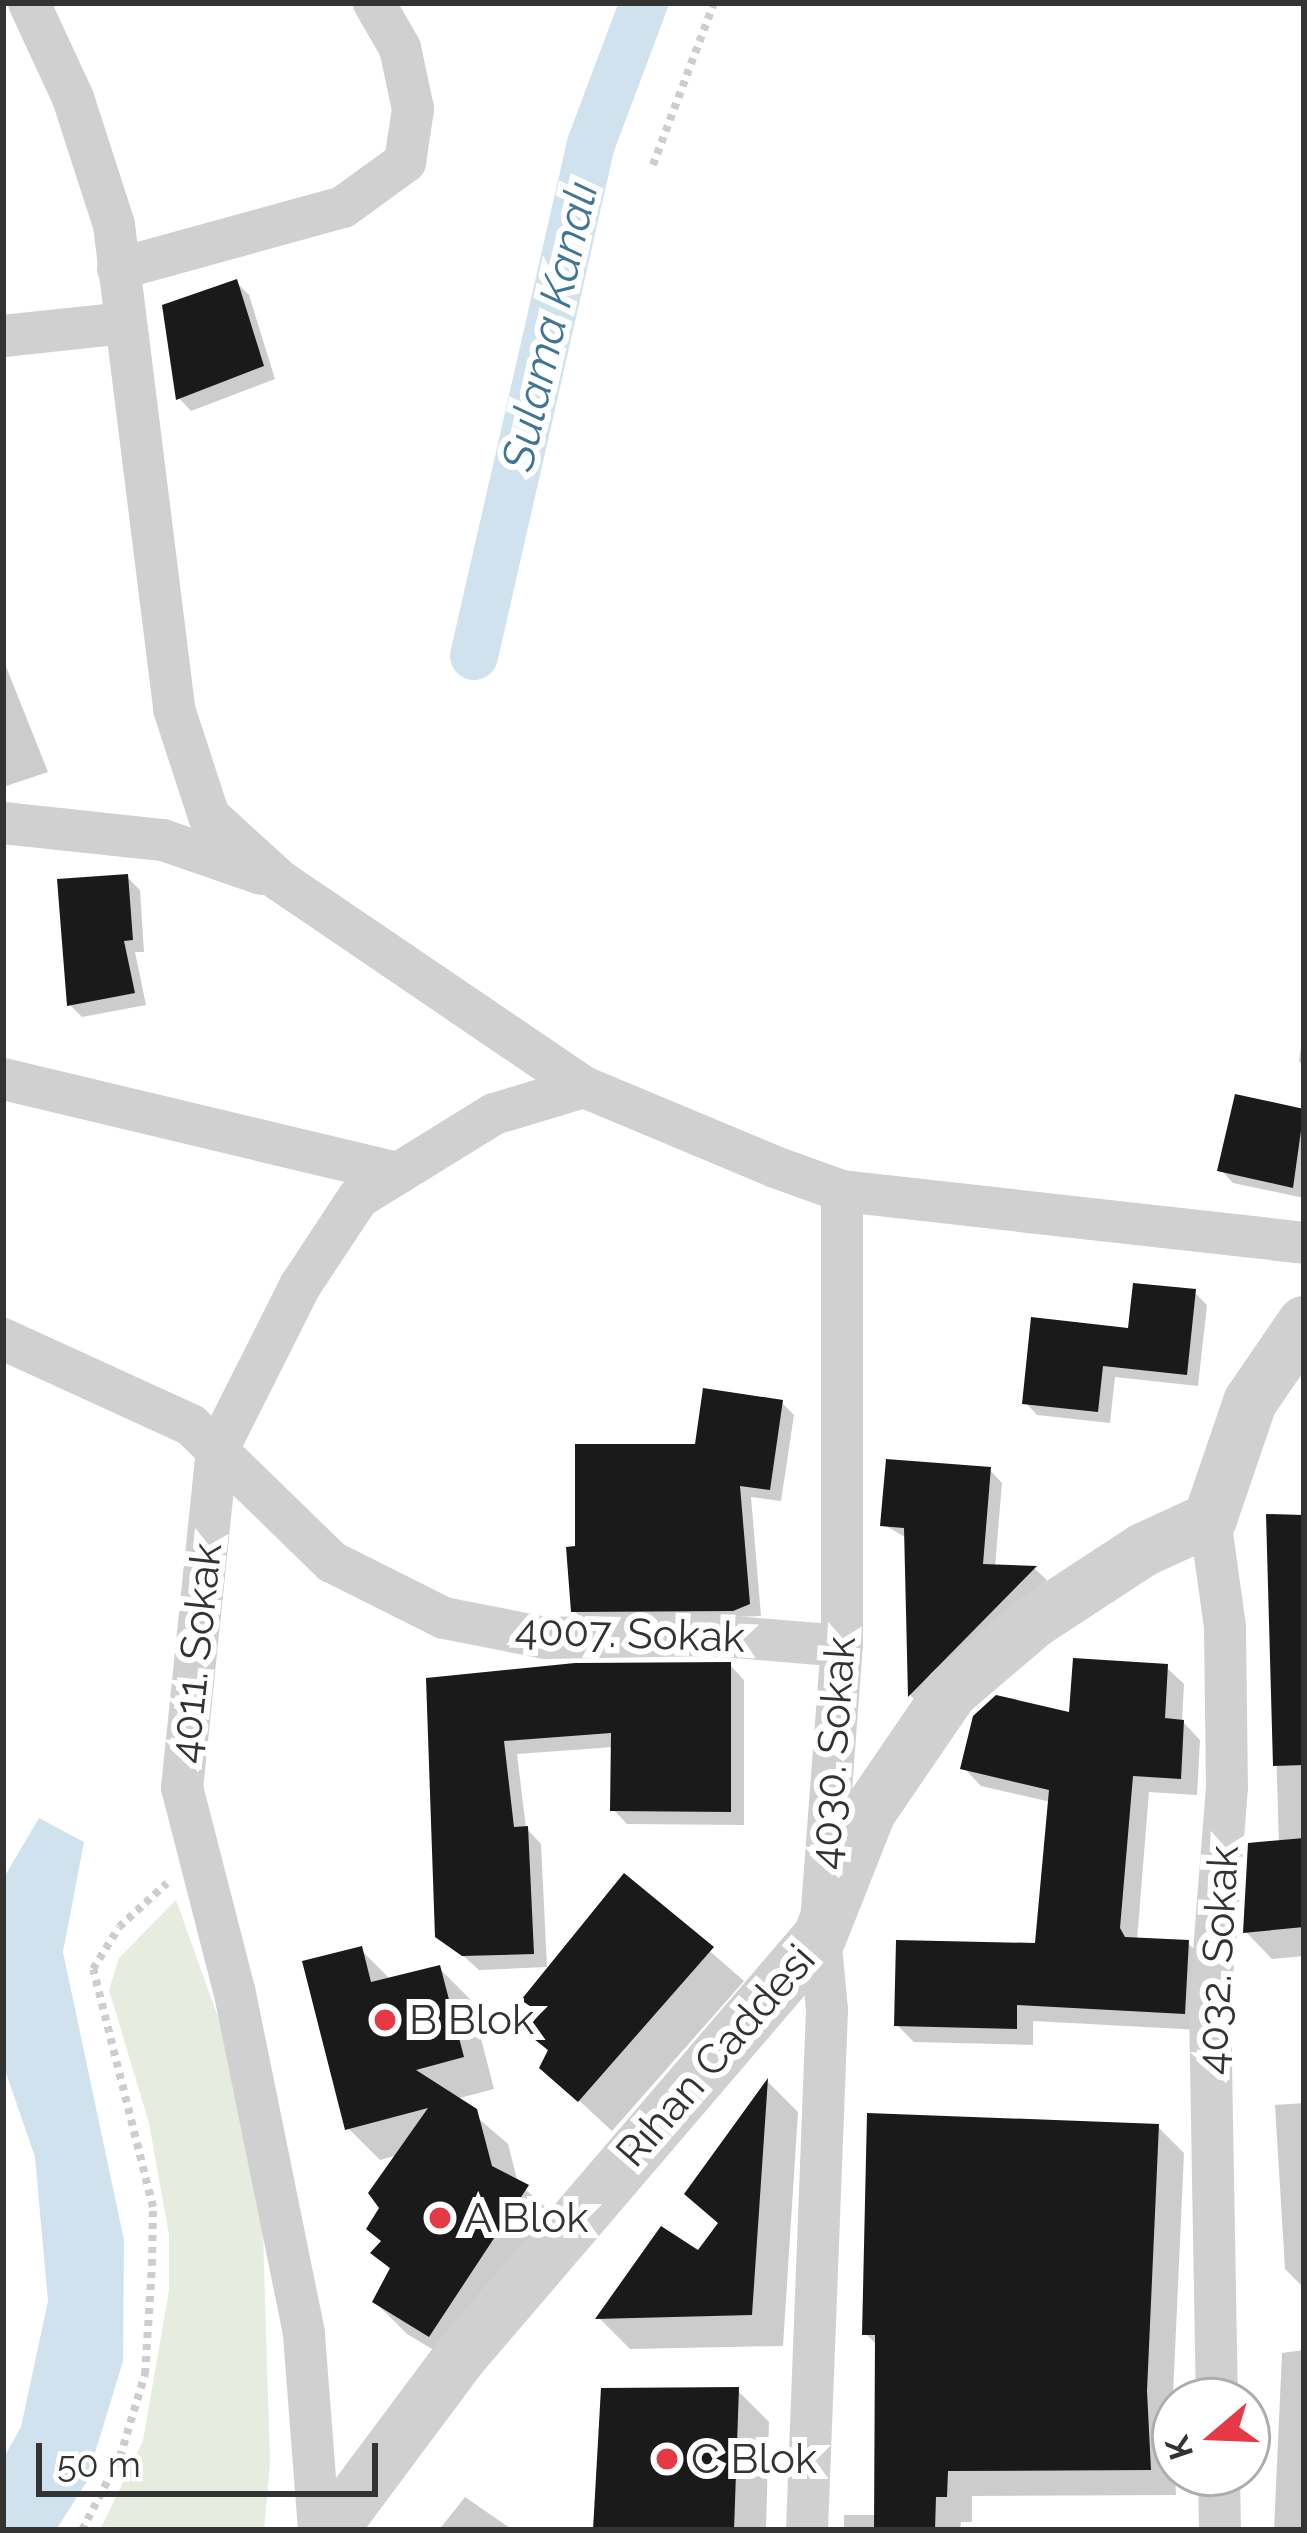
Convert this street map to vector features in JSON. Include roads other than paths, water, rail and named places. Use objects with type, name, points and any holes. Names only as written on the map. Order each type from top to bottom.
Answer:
[{"type":"street","points":[[28,3],[73,98],[114,225],[174,709],[209,816],[279,880],[584,1087],[842,1191],[1304,1243]]},
{"type":"street","points":[[118,268],[343,207],[405,162],[413,109],[400,48],[374,3]]},
{"type":"street","points":[[3,336],[124,323]]},
{"type":"street","points":[[3,823],[163,840],[279,880]]},
{"type":"street","points":[[3,1079],[398,1173]]},
{"type":"street","name":"4011. Sokak","points":[[319,2530],[304,2333],[203,1859],[182,1788],[217,1451],[300,1286],[358,1198],[494,1114],[584,1087]]},
{"type":"street","name":"4030. Sokak","points":[[807,2530],[827,2010],[820,1936],[842,1646],[842,1191]]},
{"type":"street","points":[[1210,1519],[1250,1402],[1304,1323]]},
{"type":"street","name":"4007. Sokak","points":[[3,1339],[141,1396],[217,1451],[332,1562],[444,1618],[546,1638],[711,1635],[842,1646]]},
{"type":"street","name":"Rıhan Caddesi","points":[[331,2530],[459,2358],[820,1936],[869,1812],[951,1692],[1033,1622],[1143,1550],[1210,1519]]},
{"type":"street","name":"4032. Sokak","points":[[1210,1519],[1225,1627],[1227,1787],[1210,2005],[1217,2377]]},
{"type":"street","points":[[1219,2497],[1220,2530]]},
{"type":"water","points":[[39,1818],[84,1842],[63,1952],[124,2240],[123,2361],[86,2483],[56,2530],[3,2530],[3,2459],[21,2427],[48,2301],[35,2157],[3,2064],[3,1879]]},
{"type":"waterway","name":"Sulama Kanalı","points":[[474,656],[591,144],[644,3]]},
{"type":"place","name":"B Blok","points":[[385,2020]]},
{"type":"place","name":"A Blok","points":[[440,2218]]},
{"type":"place","name":"C Blok","points":[[667,2459]]}]
